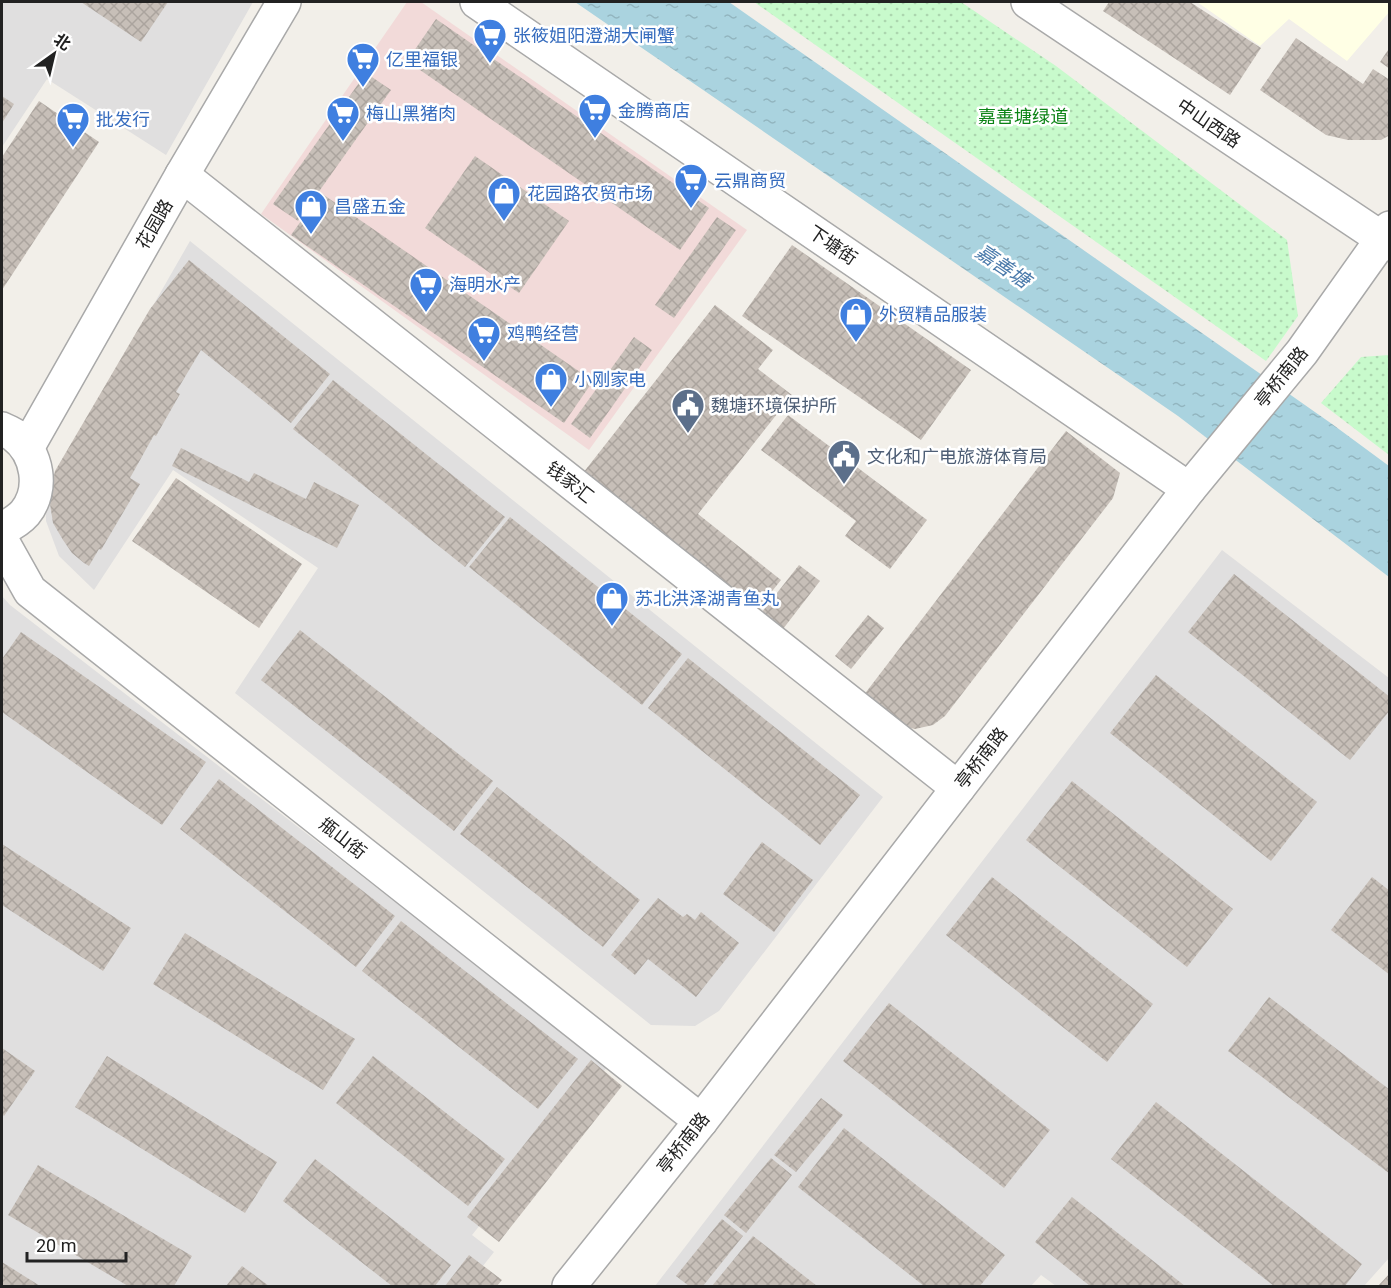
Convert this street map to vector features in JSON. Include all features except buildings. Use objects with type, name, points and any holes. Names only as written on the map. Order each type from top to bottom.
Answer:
[{"type":"street","name":"花园路","points":[[14,438],[182,175],[284,2]]},
{"type":"street","name":"下塘街","points":[[477,2],[1189,489]]},
{"type":"street","name":"中山西路","points":[[1028,2],[1387,237]]},
{"type":"street","name":"钱家汇","points":[[182,175],[958,788]]},
{"type":"street","name":"亭桥南路","points":[[569,1287],[701,1121],[1189,489],[1302,352],[1387,237]]},
{"type":"street","points":[[2,529],[25,513],[33,498],[37,480],[34,463],[14,438]]},
{"type":"street","name":"甁山街","points":[[2,541],[30,591],[701,1121]]},
{"type":"shaded area","points":[[2,2],[253,2],[166,155],[47,79],[2,147]]},
{"type":"shaded area","name":"花园路农贸市场","points":[[407,2],[421,2],[747,230],[589,450],[261,214]]},
{"type":"shaded area","points":[[1197,2],[1389,2],[1390,11],[1347,61],[1289,19],[1260,46]]},
{"type":"shaded area","points":[[190,241],[883,797],[719,1011],[695,1026],[651,1025],[235,693],[318,568],[173,470],[94,590],[59,556],[46,521],[45,494]]},
{"type":"shaded area","points":[[1222,550],[1389,678],[1390,1257],[1364,1286],[1056,1286],[1041,1275],[1031,1286],[655,1286]]},
{"type":"shaded area","points":[[2,596],[10,605],[608,1066],[472,1235],[494,1252],[467,1286],[2,1286]]},
{"type":"green space","name":"嘉善塘绿道","points":[[754,2],[961,2],[1056,66],[1287,240],[1298,316],[1266,361]]},
{"type":"green space","points":[[1390,355],[1389,455],[1321,403],[1361,357]]},
{"type":"water","name":"嘉善塘","points":[[575,2],[729,2],[1332,424],[1389,466],[1389,577],[1178,416]]},
{"type":"place","name":"张筱姐阳澄湖大闸蟹","points":[[490,64]]},
{"type":"place","name":"亿里福银","points":[[363,88]]},
{"type":"place","name":"金腾商店","points":[[595,139]]},
{"type":"place","name":"梅山黑猪肉","points":[[343,142]]},
{"type":"place","name":"批发行","points":[[73,148]]},
{"type":"place","name":"云鼎商贸","points":[[691,209]]},
{"type":"place","name":"花园路农贸市场","points":[[504,222]]},
{"type":"place","name":"昌盛五金","points":[[311,235]]},
{"type":"place","name":"海明水产","points":[[426,313]]},
{"type":"place","name":"外贸精品服装","points":[[856,343]]},
{"type":"place","name":"鸡鸭经营","points":[[484,362]]},
{"type":"place","name":"小刚家电","points":[[551,408]]},
{"type":"place","name":"魏塘环境保护所","points":[[688,434]]},
{"type":"place","name":"文化和广电旅游体育局","points":[[844,485]]},
{"type":"place","name":"苏北洪泽湖青鱼丸","points":[[612,627]]}]
